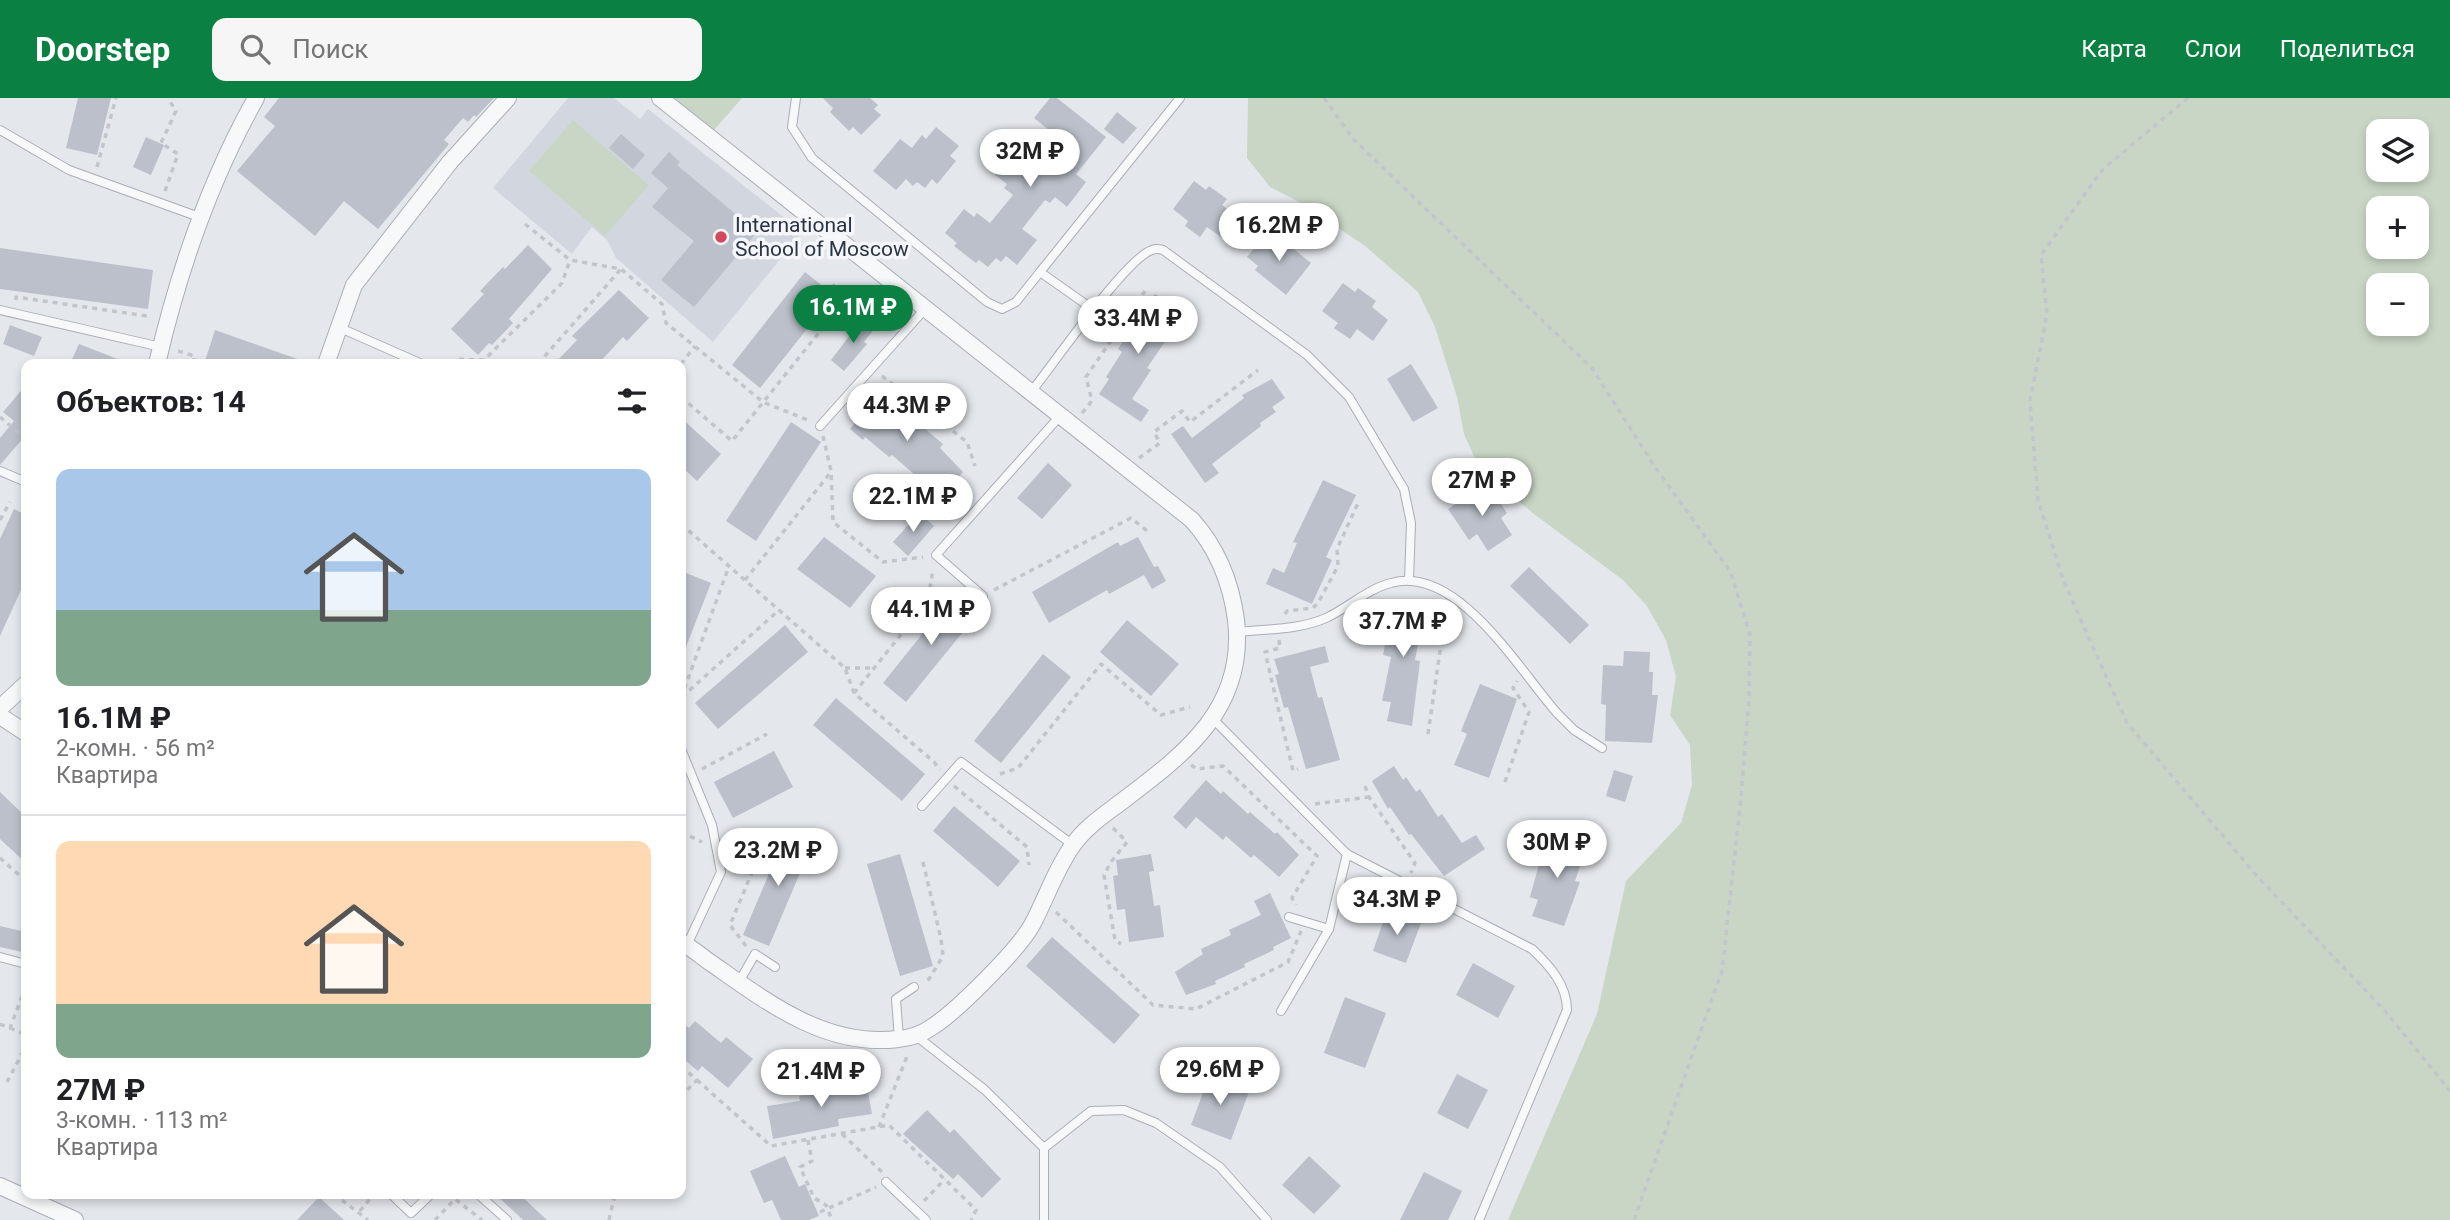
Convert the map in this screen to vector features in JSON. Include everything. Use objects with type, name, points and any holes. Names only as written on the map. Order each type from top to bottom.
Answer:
[{"type":"street","points":[[158,359],[177,286],[202,218],[223,164],[256,98]]},
{"type":"street","points":[[328,359],[354,285],[450,162],[508,98]]},
{"type":"street","points":[[660,98],[1192,520],[1214,547],[1230,590],[1237,632],[1233,678],[1212,718],[1179,757],[1101,817],[1073,845],[1031,927],[1009,955],[934,1026],[899,1039],[852,1039],[833,1035],[793,1017],[686,948]]},
{"type":"street","points":[[0,709],[21,689]]},
{"type":"street","points":[[0,716],[21,730]]},
{"type":"street","points":[[0,1186],[21,1196]]},
{"type":"street","points":[[29,1199],[75,1220]]},
{"type":"lane","points":[[796,98],[792,127],[812,158],[988,302],[1002,309],[1016,302],[1180,98]]},
{"type":"lane","points":[[0,130],[69,170],[202,218]]},
{"type":"lane","points":[[1031,392],[1118,279],[1149,251],[1156,248],[1163,250],[1323,368],[1362,416],[1404,489],[1411,523],[1409,580]]},
{"type":"lane","points":[[1040,272],[1094,310]]},
{"type":"lane","points":[[0,310],[161,347]]},
{"type":"lane","points":[[820,426],[924,310]]},
{"type":"lane","points":[[338,327],[411,359]]},
{"type":"lane","points":[[983,596],[936,555],[1066,421]]},
{"type":"lane","points":[[0,471],[21,480]]},
{"type":"lane","points":[[1237,632],[1301,626],[1323,620],[1391,583],[1409,580],[1424,583],[1440,589],[1469,610],[1574,730],[1602,748]]},
{"type":"lane","points":[[1212,718],[1347,854],[1532,949],[1556,976],[1567,998],[1567,1010],[1479,1220]]},
{"type":"lane","points":[[686,762],[712,825],[721,872],[686,940]]},
{"type":"lane","points":[[922,806],[961,762],[1073,845]]},
{"type":"lane","points":[[1281,1011],[1329,929],[1347,854]]},
{"type":"lane","points":[[1289,917],[1329,929]]},
{"type":"lane","points":[[739,982],[755,954],[775,967]]},
{"type":"lane","points":[[0,957],[21,963]]},
{"type":"lane","points":[[899,1039],[896,999],[914,987]]},
{"type":"lane","points":[[915,1035],[985,1090],[1044,1148],[1044,1220]]},
{"type":"lane","points":[[1044,1148],[1091,1111],[1124,1110],[1156,1123],[1220,1167],[1267,1220]]},
{"type":"lane","points":[[886,1182],[926,1220]]},
{"type":"lane","points":[[396,1199],[411,1213],[426,1199]]},
{"type":"lane","points":[[484,1199],[507,1220]]},
{"type":"path","points":[[93,179],[116,98]]},
{"type":"path","points":[[161,203],[178,154],[162,143],[176,111],[168,98]]},
{"type":"path","points":[[1324,98],[1354,140],[1592,368],[1655,467],[1730,570],[1750,634],[1749,699],[1723,971],[1634,1220]]},
{"type":"path","points":[[2188,98],[2103,169],[2041,255],[2047,314],[2030,401],[2038,500],[2064,582],[2127,723],[2257,876],[2385,1011],[2450,1091]]},
{"type":"path","points":[[525,224],[570,260],[621,269],[662,304],[666,323],[763,401],[820,426],[831,471],[833,522],[883,562],[936,555],[929,594],[912,621],[854,693]]},
{"type":"path","points":[[485,359],[562,283],[570,260]]},
{"type":"path","points":[[542,359],[621,269]]},
{"type":"path","points":[[686,401],[732,441],[842,304],[833,284]]},
{"type":"path","points":[[1066,421],[1092,401],[1086,377],[1145,291]]},
{"type":"path","points":[[13,313],[16,297],[147,316]]},
{"type":"path","points":[[685,359],[695,346]]},
{"type":"path","points":[[161,347],[195,356],[194,359]]},
{"type":"path","points":[[872,368],[967,442],[975,466]]},
{"type":"path","points":[[1126,467],[1160,443],[1154,432],[1182,411],[1190,422],[1258,370]]},
{"type":"path","points":[[0,417],[21,435]]},
{"type":"path","points":[[745,580],[831,471]]},
{"type":"path","points":[[0,520],[10,502]]},
{"type":"path","points":[[983,596],[1131,518],[1147,531]]},
{"type":"path","points":[[686,528],[845,668],[854,693],[934,762],[945,779],[1027,847],[1029,865]]},
{"type":"path","points":[[686,684],[729,566]]},
{"type":"path","points":[[1424,583],[1443,631],[1427,734]]},
{"type":"path","points":[[686,694],[779,610]]},
{"type":"path","points":[[985,780],[1018,768],[1101,664],[1161,715],[1190,707]]},
{"type":"path","points":[[845,668],[874,668]]},
{"type":"path","points":[[1505,782],[1529,712],[1513,688],[1522,673]]},
{"type":"path","points":[[691,775],[767,734]]},
{"type":"path","points":[[1044,901],[1153,1005],[1196,1009],[1288,962],[1304,921],[1292,898],[1317,856],[1223,766],[1197,769],[1179,757]]},
{"type":"path","points":[[1365,786],[1369,797],[1415,863],[1406,884]]},
{"type":"path","points":[[1299,806],[1369,797]]},
{"type":"path","points":[[1101,817],[1127,842],[1104,875],[1115,940],[1121,944]]},
{"type":"path","points":[[755,954],[738,938],[730,925],[770,829]]},
{"type":"path","points":[[686,834],[716,849]]},
{"type":"path","points":[[0,858],[21,877]]},
{"type":"path","points":[[914,987],[929,979],[943,956],[923,862]]},
{"type":"path","points":[[10,1028],[21,999]]},
{"type":"path","points":[[0,1024],[21,1033]]},
{"type":"path","points":[[879,1127],[915,1035]]},
{"type":"path","points":[[7,1082],[21,1055]]},
{"type":"path","points":[[686,1071],[771,1146],[889,1125],[976,1210],[971,1220]]},
{"type":"path","points":[[686,1091],[696,1080]]},
{"type":"path","points":[[820,1212],[886,1182],[889,1178],[841,1134]]},
{"type":"path","points":[[808,1140],[812,1161],[800,1167],[814,1198],[827,1209],[832,1220]]},
{"type":"path","points":[[915,1210],[945,1179]]},
{"type":"path","points":[[341,1199],[368,1220]]},
{"type":"path","points":[[359,1211],[370,1199]]},
{"type":"path","points":[[435,1220],[455,1199],[482,1220]]},
{"type":"path","points":[[609,1220],[614,1199]]},
{"type":"shaded area","points":[[568,98],[614,98],[640,119],[648,109],[802,232],[713,342],[616,258],[607,240],[592,227],[572,254],[493,188]]},
{"type":"green space","points":[[674,98],[742,98],[714,130]]},
{"type":"green space","points":[[1248,98],[2450,98],[2450,1220],[1508,1220],[1597,1014],[1626,881],[1681,823],[1692,785],[1690,745],[1670,715],[1676,677],[1666,640],[1647,606],[1623,580],[1534,514],[1479,467],[1464,434],[1457,397],[1435,327],[1418,292],[1365,246],[1303,204],[1270,187],[1247,158]]},
{"type":"green space","points":[[573,120],[649,185],[605,236],[529,171]]},
{"type":"building","points":[[78,98],[111,98],[97,155],[66,148]]},
{"type":"building","points":[[279,98],[494,98],[476,117],[474,115],[468,122],[463,118],[444,140],[449,144],[378,229],[344,201],[315,236],[237,171],[275,126],[264,117]]},
{"type":"building","points":[[823,98],[870,98],[878,105],[874,109],[881,115],[861,135],[853,127],[849,131],[830,112],[833,108]]},
{"type":"building","points":[[1050,98],[1057,98],[1106,137],[1076,174],[1086,182],[1067,207],[1055,197],[1050,203],[1045,200],[1022,229],[1037,240],[1017,265],[1006,256],[1001,262],[996,258],[988,267],[979,260],[976,263],[954,246],[957,243],[945,233],[964,209],[974,217],[977,213],[990,223],[1013,195],[1004,188],[1007,184],[995,175],[1013,151],[1024,159],[1027,155],[1040,165],[1060,139],[1034,118]]},
{"type":"building","points":[[1117,112],[1137,128],[1123,144],[1104,129]]},
{"type":"building","points":[[936,127],[959,146],[950,156],[956,161],[937,184],[932,179],[925,188],[917,182],[913,186],[906,179],[896,190],[873,171],[900,139],[912,148],[922,135],[926,139]]},
{"type":"building","points":[[621,134],[645,155],[633,169],[609,148]]},
{"type":"building","points":[[146,137],[164,145],[151,175],[133,167]]},
{"type":"building","name":"International School of Moscow","points":[[669,152],[680,162],[677,165],[757,232],[694,307],[661,280],[694,241],[652,207],[668,188],[651,173]]},
{"type":"building","points":[[1194,181],[1206,190],[1209,186],[1227,199],[1222,205],[1239,218],[1224,239],[1207,227],[1200,237],[1185,226],[1188,221],[1173,209]]},
{"type":"building","points":[[1265,235],[1276,243],[1280,238],[1311,263],[1286,295],[1255,270],[1258,266],[1247,257]]},
{"type":"building","points":[[528,245],[552,269],[509,319],[513,323],[478,355],[451,329],[484,294],[480,291]]},
{"type":"building","points":[[0,248],[153,270],[148,309],[0,289]]},
{"type":"building","points":[[805,272],[834,295],[760,388],[732,365]]},
{"type":"building","points":[[1343,283],[1355,292],[1358,288],[1376,301],[1372,307],[1388,320],[1373,341],[1357,329],[1350,339],[1334,328],[1338,323],[1322,311]]},
{"type":"building","points":[[619,290],[649,318],[627,341],[623,337],[603,359],[559,359],[577,340],[572,336]]},
{"type":"building","points":[[1155,294],[1176,307],[1168,321],[1173,324],[1163,339],[1166,340],[1147,368],[1151,370],[1132,399],[1149,410],[1141,422],[1099,394],[1122,352],[1118,349],[1136,322],[1133,319]]},
{"type":"building","points":[[863,318],[875,328],[864,342],[867,344],[844,371],[831,360]]},
{"type":"building","points":[[10,325],[42,337],[34,356],[3,344]]},
{"type":"building","points":[[215,330],[297,359],[206,359]]},
{"type":"building","points":[[79,344],[118,359],[72,359]]},
{"type":"building","points":[[1411,364],[1438,408],[1413,422],[1387,379]]},
{"type":"building","points":[[1272,379],[1285,398],[1272,407],[1276,412],[1212,464],[1219,473],[1205,483],[1171,434],[1183,426],[1192,438],[1244,398],[1242,395]]},
{"type":"building","points":[[885,389],[897,399],[891,407],[914,427],[918,423],[943,444],[940,448],[963,472],[946,492],[932,481],[928,486],[892,455],[889,457],[865,437],[863,440],[850,429]]},
{"type":"building","points":[[21,391],[21,441],[0,465],[0,438],[14,421],[3,412]]},
{"type":"building","points":[[686,422],[721,454],[697,481],[686,471]]},
{"type":"building","points":[[791,422],[821,442],[756,541],[726,521]]},
{"type":"building","points":[[1048,463],[1072,485],[1042,519],[1017,498]]},
{"type":"building","points":[[1323,480],[1356,495],[1326,557],[1332,560],[1312,604],[1266,584],[1273,568],[1284,573],[1297,543],[1293,542]]},
{"type":"building","points":[[1481,487],[1489,498],[1495,495],[1507,513],[1501,518],[1512,535],[1488,551],[1477,534],[1469,540],[1448,509]]},
{"type":"building","points":[[14,509],[21,512],[21,590],[0,636],[0,539]]},
{"type":"building","points":[[919,513],[934,526],[908,556],[893,542]]},
{"type":"building","points":[[824,537],[876,576],[850,608],[797,569]]},
{"type":"building","points":[[1138,537],[1154,567],[1158,566],[1166,581],[1152,589],[1144,575],[1109,594],[1107,590],[1049,623],[1032,592],[1118,542],[1120,546]]},
{"type":"building","points":[[1529,567],[1589,625],[1570,644],[1510,586]]},
{"type":"building","points":[[686,573],[711,583],[686,647]]},
{"type":"building","points":[[956,592],[980,611],[906,702],[883,683]]},
{"type":"building","points":[[1382,602],[1431,612],[1427,630],[1421,629],[1415,660],[1420,661],[1412,726],[1387,721],[1391,702],[1382,701],[1391,657],[1383,655],[1390,621],[1378,619]]},
{"type":"building","points":[[1127,620],[1179,664],[1151,696],[1100,652]]},
{"type":"building","points":[[785,625],[808,652],[718,729],[695,703]]},
{"type":"building","points":[[1325,646],[1329,662],[1310,667],[1318,698],[1322,697],[1340,760],[1306,769],[1288,707],[1284,708],[1275,675],[1279,674],[1274,659]]},
{"type":"building","points":[[1624,651],[1650,652],[1652,695],[1658,695],[1652,743],[1605,741],[1606,705],[1601,704],[1603,665],[1623,666]]},
{"type":"building","points":[[1043,654],[1071,677],[1001,763],[974,741]]},
{"type":"building","points":[[1480,684],[1517,699],[1489,778],[1454,765],[1467,734],[1461,731]]},
{"type":"building","points":[[836,698],[925,774],[902,801],[813,725]]},
{"type":"building","points":[[774,751],[793,787],[733,818],[714,782]]},
{"type":"building","points":[[1394,766],[1403,780],[1406,777],[1416,792],[1420,789],[1438,817],[1442,814],[1462,843],[1476,835],[1485,849],[1444,876],[1411,834],[1409,835],[1390,807],[1388,809],[1372,781]]},
{"type":"building","points":[[1614,770],[1633,776],[1625,802],[1606,796]]},
{"type":"building","points":[[1206,780],[1275,834],[1277,832],[1299,855],[1279,877],[1254,855],[1251,858],[1226,836],[1223,840],[1196,817],[1186,829],[1173,817]]},
{"type":"building","points":[[0,792],[21,812],[21,858],[0,839]]},
{"type":"building","points":[[954,806],[1020,861],[998,887],[933,831]]},
{"type":"building","points":[[788,829],[814,840],[769,946],[743,935]]},
{"type":"building","points":[[1547,835],[1586,848],[1575,881],[1580,882],[1564,926],[1532,916],[1538,900],[1530,897]]},
{"type":"building","points":[[900,854],[933,966],[900,976],[867,864]]},
{"type":"building","points":[[1151,854],[1154,871],[1149,872],[1154,906],[1160,905],[1164,937],[1129,942],[1125,909],[1117,910],[1113,876],[1118,875],[1116,860]]},
{"type":"building","points":[[1270,893],[1291,938],[1273,947],[1274,950],[1244,964],[1245,967],[1215,981],[1216,984],[1186,995],[1175,972],[1203,954],[1201,949],[1231,935],[1229,930],[1261,915],[1254,901]]},
{"type":"building","points":[[1387,911],[1421,923],[1406,963],[1373,951]]},
{"type":"building","points":[[0,926],[21,931],[21,952],[0,947]]},
{"type":"building","points":[[1052,937],[1140,1015],[1114,1044],[1026,966]]},
{"type":"building","points":[[1473,963],[1515,986],[1498,1018],[1456,995]]},
{"type":"building","points":[[1345,997],[1386,1013],[1365,1068],[1324,1053]]},
{"type":"building","points":[[695,1021],[721,1043],[726,1037],[753,1059],[728,1088],[702,1066],[698,1071],[686,1061],[686,1026],[689,1028]]},
{"type":"building","points":[[1210,1074],[1250,1089],[1231,1140],[1191,1125]]},
{"type":"building","points":[[1457,1074],[1488,1090],[1468,1129],[1437,1113]]},
{"type":"building","points":[[865,1076],[872,1114],[838,1119],[839,1126],[773,1139],[767,1106],[800,1101],[799,1096],[833,1090],[831,1082]]},
{"type":"building","points":[[927,1110],[950,1133],[954,1129],[1001,1179],[982,1198],[958,1174],[953,1179],[903,1134]]},
{"type":"building","points":[[785,1156],[799,1187],[805,1184],[819,1216],[809,1220],[781,1220],[772,1200],[764,1203],[750,1171]]},
{"type":"building","points":[[1309,1156],[1341,1186],[1314,1214],[1282,1185]]},
{"type":"building","points":[[1424,1172],[1462,1191],[1448,1220],[1400,1220]]},
{"type":"building","points":[[317,1199],[321,1199],[344,1220],[297,1220]]},
{"type":"building","points":[[500,1199],[524,1199],[547,1220],[523,1220]]},
{"type":"place","name":"International School of Moscow","points":[[721,237]]}]
